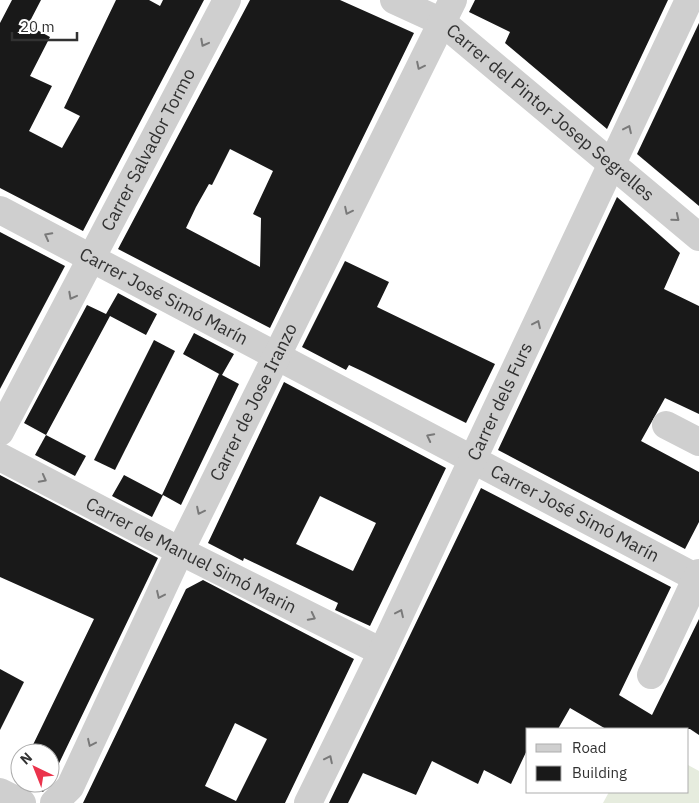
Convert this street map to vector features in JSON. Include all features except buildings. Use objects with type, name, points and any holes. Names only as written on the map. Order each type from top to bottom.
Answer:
[{"type":"street","name":"Carrer Salvador Tormo","points":[[0,432],[227,0]]},
{"type":"street","name":"Carrer del Pintor Josep Segrelles","points":[[394,0],[447,11],[611,164],[699,237]]},
{"type":"street","name":"Carrer dels Furs","points":[[308,803],[382,652],[689,0]]},
{"type":"street","name":"Carrer de Jose Iranzo","points":[[54,803],[70,787],[180,551],[447,11]]},
{"type":"street","name":"Carrer José Simó Marín","points":[[0,210],[276,357],[698,577]]},
{"type":"street","points":[[666,425],[699,442]]},
{"type":"street","name":"Carrer de Manuel Simó Marin","points":[[0,456],[180,551],[382,652]]},
{"type":"street","points":[[651,675],[698,577]]},
{"type":"street","points":[[0,792],[22,803]]},
{"type":"shaded area","points":[[689,766],[699,771],[699,803],[603,803],[608,793],[689,793]]}]
